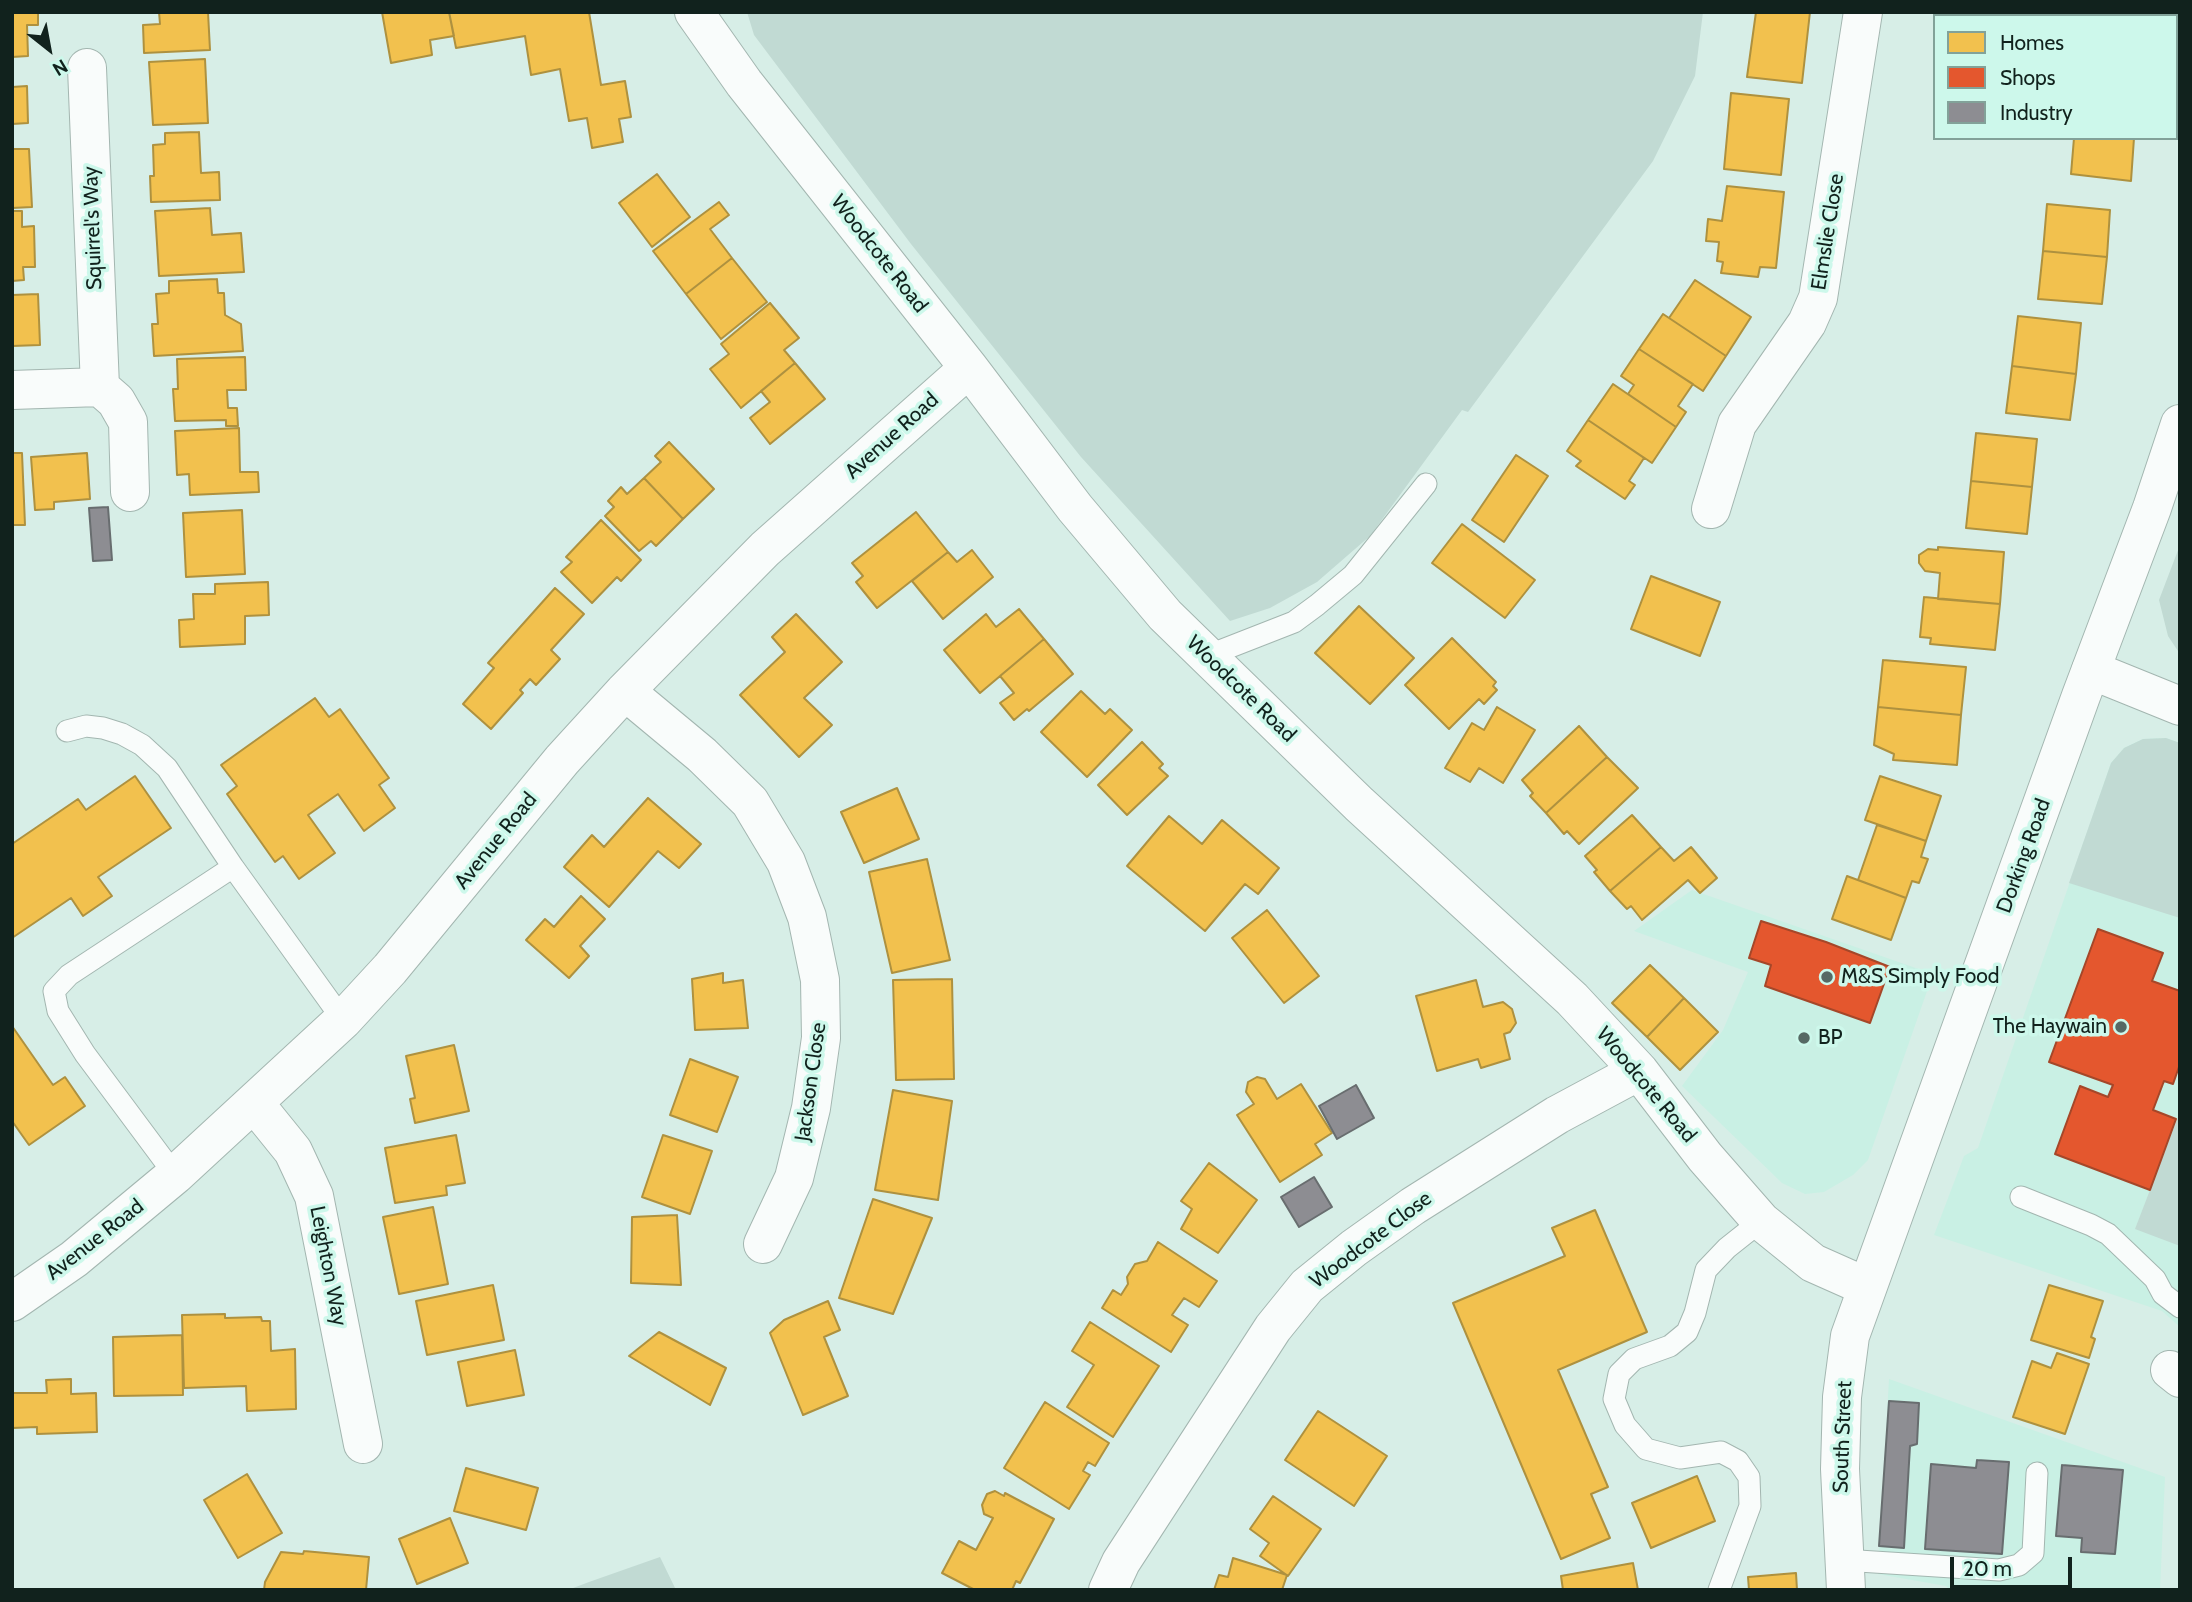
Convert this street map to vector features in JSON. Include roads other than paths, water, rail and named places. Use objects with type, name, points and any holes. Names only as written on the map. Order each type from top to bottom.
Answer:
[{"type":"main road","name":"Elmslie Close","points":[[1711,509],[1737,424],[1807,323],[1818,298],[1863,12]]},
{"type":"main road","name":"Woodcote Road","points":[[704,17],[744,83],[969,368],[1075,508],[1165,615],[1359,804],[1572,999],[1639,1071],[1705,1157],[1761,1221],[1814,1263],[1867,1287]]},
{"type":"main road","name":"Squirrel's Way","points":[[87,68],[100,387]]},
{"type":"main road","name":"Avenue Road","points":[[12,1302],[74,1259],[175,1175],[343,1020],[390,969],[562,760],[625,691],[765,549],[969,368]]},
{"type":"main road","points":[[12,390],[100,387],[116,401],[128,422],[130,492]]},
{"type":"main road","name":"Dorking Road","points":[[1867,1287],[2152,508],[2180,424]]},
{"type":"main road","points":[[2091,670],[2180,706]]},
{"type":"main road","name":"Jackson Close","points":[[625,691],[702,755],[750,802],[786,862],[807,917],[820,980],[821,1038],[811,1108],[794,1178],[763,1244]]},
{"type":"main road","name":"Woodcote Close","points":[[1108,1590],[1121,1562],[1273,1328],[1307,1286],[1413,1206],[1558,1115],[1639,1071]]},
{"type":"main road","name":"Leighton Way","points":[[255,1104],[293,1151],[314,1196],[363,1444]]},
{"type":"main road","name":"South Street","points":[[1845,1575],[1840,1469],[1843,1387],[1850,1336],[1867,1287]]},
{"type":"lane","points":[[1207,656],[1294,622],[1317,605],[1353,575],[1426,484]]},
{"type":"lane","points":[[67,731],[86,726],[122,734],[142,745],[167,768],[233,867],[343,1020]]},
{"type":"lane","points":[[175,1175],[79,1045],[58,1011],[54,991],[69,975],[233,867]]},
{"type":"lane","points":[[2021,1197],[2108,1234],[2155,1279],[2162,1294],[2180,1307]]},
{"type":"lane","points":[[1719,1590],[1750,1506],[1749,1477],[1738,1461],[1721,1452],[1679,1458],[1646,1449],[1625,1425],[1614,1399],[1619,1374],[1634,1359],[1670,1346],[1687,1332],[1706,1270],[1727,1248],[1761,1221]]},
{"type":"lane","points":[[1845,1575],[1999,1570],[2019,1565],[2032,1553],[2037,1473]]},
{"type":"place","name":"M&S Simply Food","points":[[1827,977]]},
{"type":"place","name":"The Haywain","points":[[2121,1027]]},
{"type":"place","name":"BP","points":[[1804,1038]]}]
